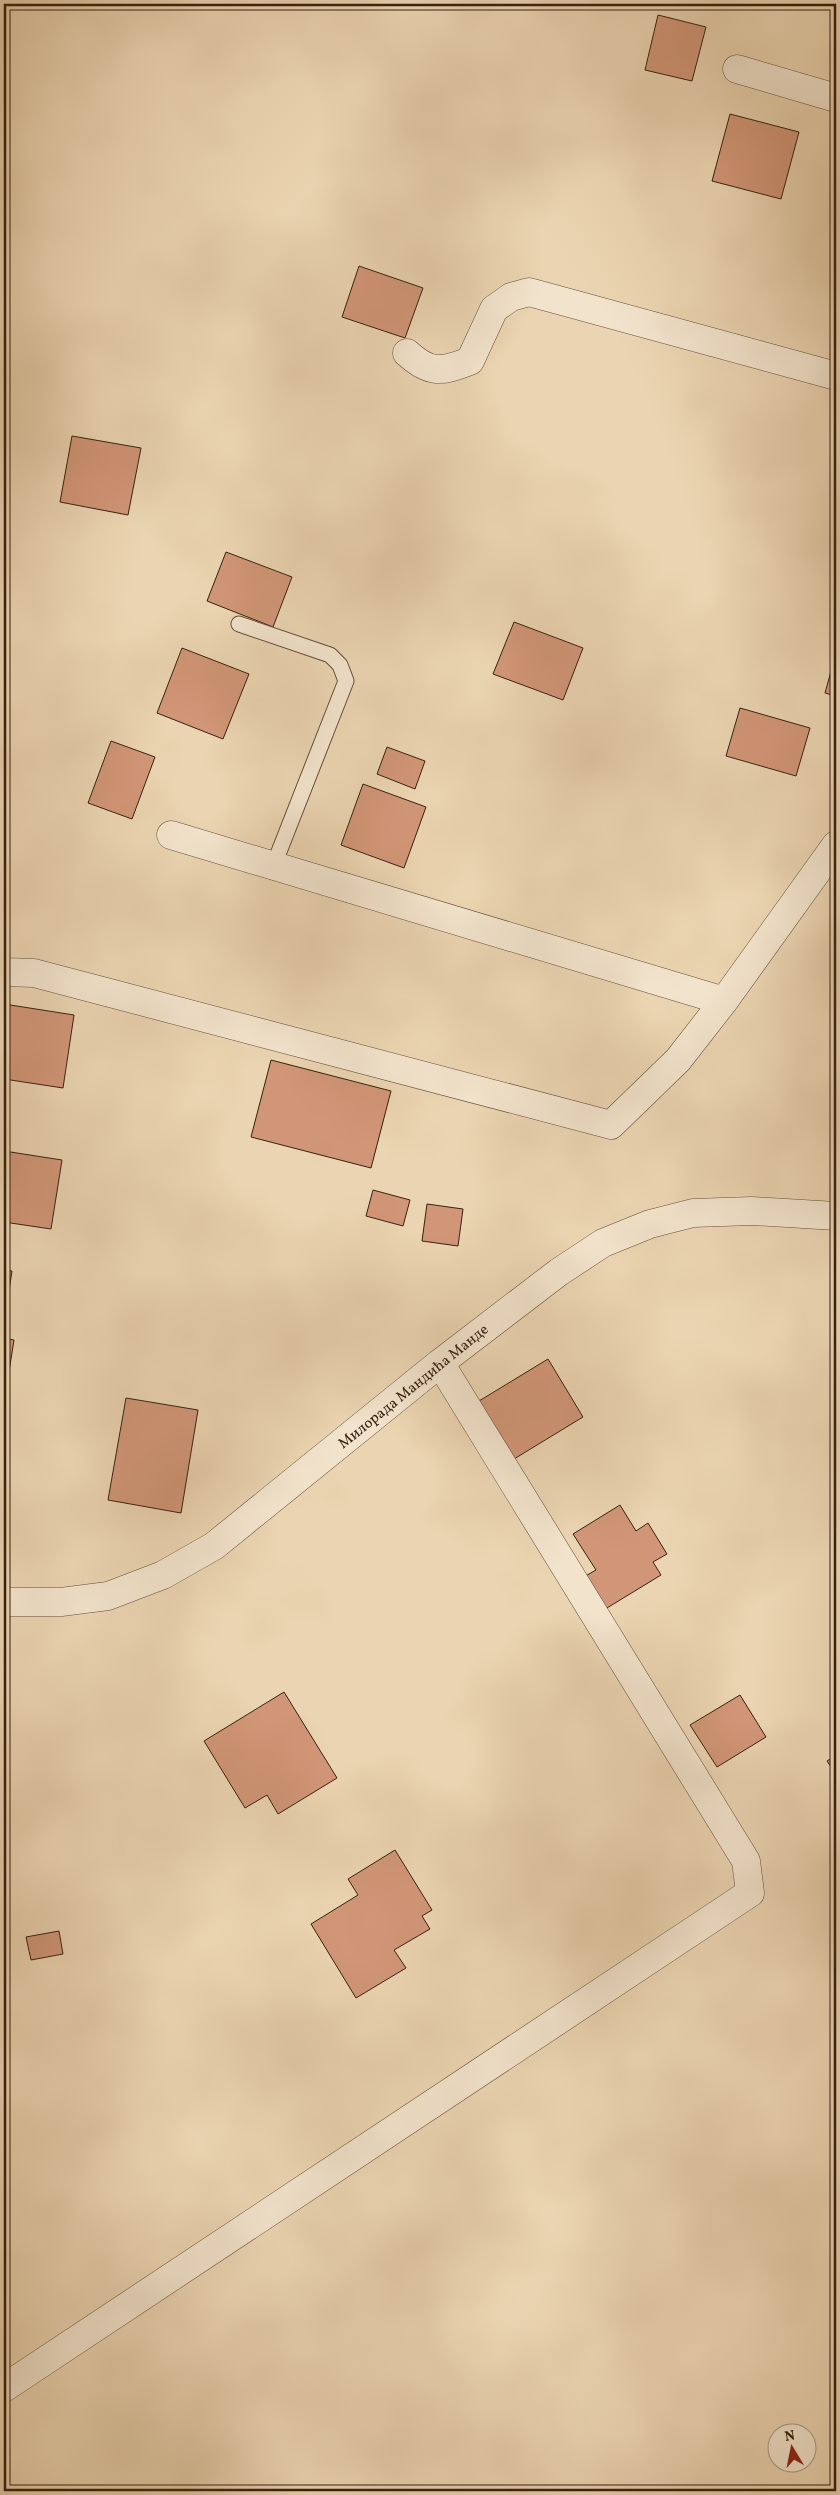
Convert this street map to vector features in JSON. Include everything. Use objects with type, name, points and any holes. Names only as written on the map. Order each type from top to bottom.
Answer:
[{"type":"street","points":[[737,69],[836,98]]},
{"type":"street","points":[[407,352],[420,365],[436,371],[470,362],[494,309],[511,298],[530,292],[836,376]]},
{"type":"street","points":[[172,835],[273,867],[724,1001]]},
{"type":"street","points":[[4,972],[34,973],[611,1125],[678,1060],[724,1001],[836,845]]},
{"type":"street","name":"Милорада Мандића Манде","points":[[4,1602],[61,1602],[108,1596],[162,1575],[214,1546],[440,1363],[559,1272],[603,1243],[650,1224],[693,1213],[752,1211],[836,1216]]},
{"type":"street","points":[[4,2388],[750,1893],[746,1862],[440,1363]]},
{"type":"lane","points":[[239,624],[330,655],[340,665],[346,681],[273,867]]},
{"type":"building","points":[[658,15],[706,27],[692,81],[645,70]]},
{"type":"building","points":[[730,114],[799,132],[781,199],[712,181]]},
{"type":"building","points":[[359,266],[423,288],[405,338],[342,317]]},
{"type":"building","points":[[836,330],[836,356],[830,355]]},
{"type":"building","points":[[72,436],[141,448],[128,515],[60,502]]},
{"type":"building","points":[[226,552],[292,577],[273,627],[207,601]]},
{"type":"building","points":[[514,622],[583,648],[563,700],[493,674]]},
{"type":"building","points":[[182,648],[249,674],[223,739],[157,713]]},
{"type":"building","points":[[836,653],[836,696],[825,693]]},
{"type":"building","points":[[740,708],[810,728],[796,776],[726,756]]},
{"type":"building","points":[[111,741],[155,757],[132,819],[88,803]]},
{"type":"building","points":[[387,747],[425,761],[415,789],[377,774]]},
{"type":"building","points":[[363,784],[426,807],[404,868],[341,845]]},
{"type":"building","points":[[4,1004],[74,1015],[63,1088],[4,1079]]},
{"type":"building","points":[[271,1060],[391,1091],[371,1168],[251,1137]]},
{"type":"building","points":[[4,1151],[62,1160],[51,1229],[4,1222]]},
{"type":"building","points":[[373,1190],[410,1200],[403,1226],[366,1216]]},
{"type":"building","points":[[427,1204],[463,1209],[458,1246],[422,1241]]},
{"type":"building","points":[[4,1270],[12,1271],[4,1323]]},
{"type":"building","points":[[4,1338],[14,1340],[4,1403]]},
{"type":"building","points":[[548,1359],[583,1417],[514,1459],[479,1401]]},
{"type":"building","points":[[126,1398],[198,1410],[181,1513],[108,1500]]},
{"type":"building","points":[[620,1505],[636,1531],[648,1523],[667,1554],[653,1562],[661,1575],[602,1611],[582,1578],[596,1570],[573,1534]]},
{"type":"building","points":[[284,1692],[337,1778],[278,1814],[267,1795],[245,1808],[204,1741]]},
{"type":"building","points":[[740,1695],[766,1737],[717,1767],[690,1725]]},
{"type":"building","points":[[836,1755],[836,1774],[827,1761]]},
{"type":"building","points":[[395,1850],[432,1910],[422,1916],[430,1929],[394,1950],[406,1968],[356,1998],[311,1924],[358,1895],[348,1879]]},
{"type":"building","points":[[59,1931],[63,1954],[31,1960],[26,1937]]}]
